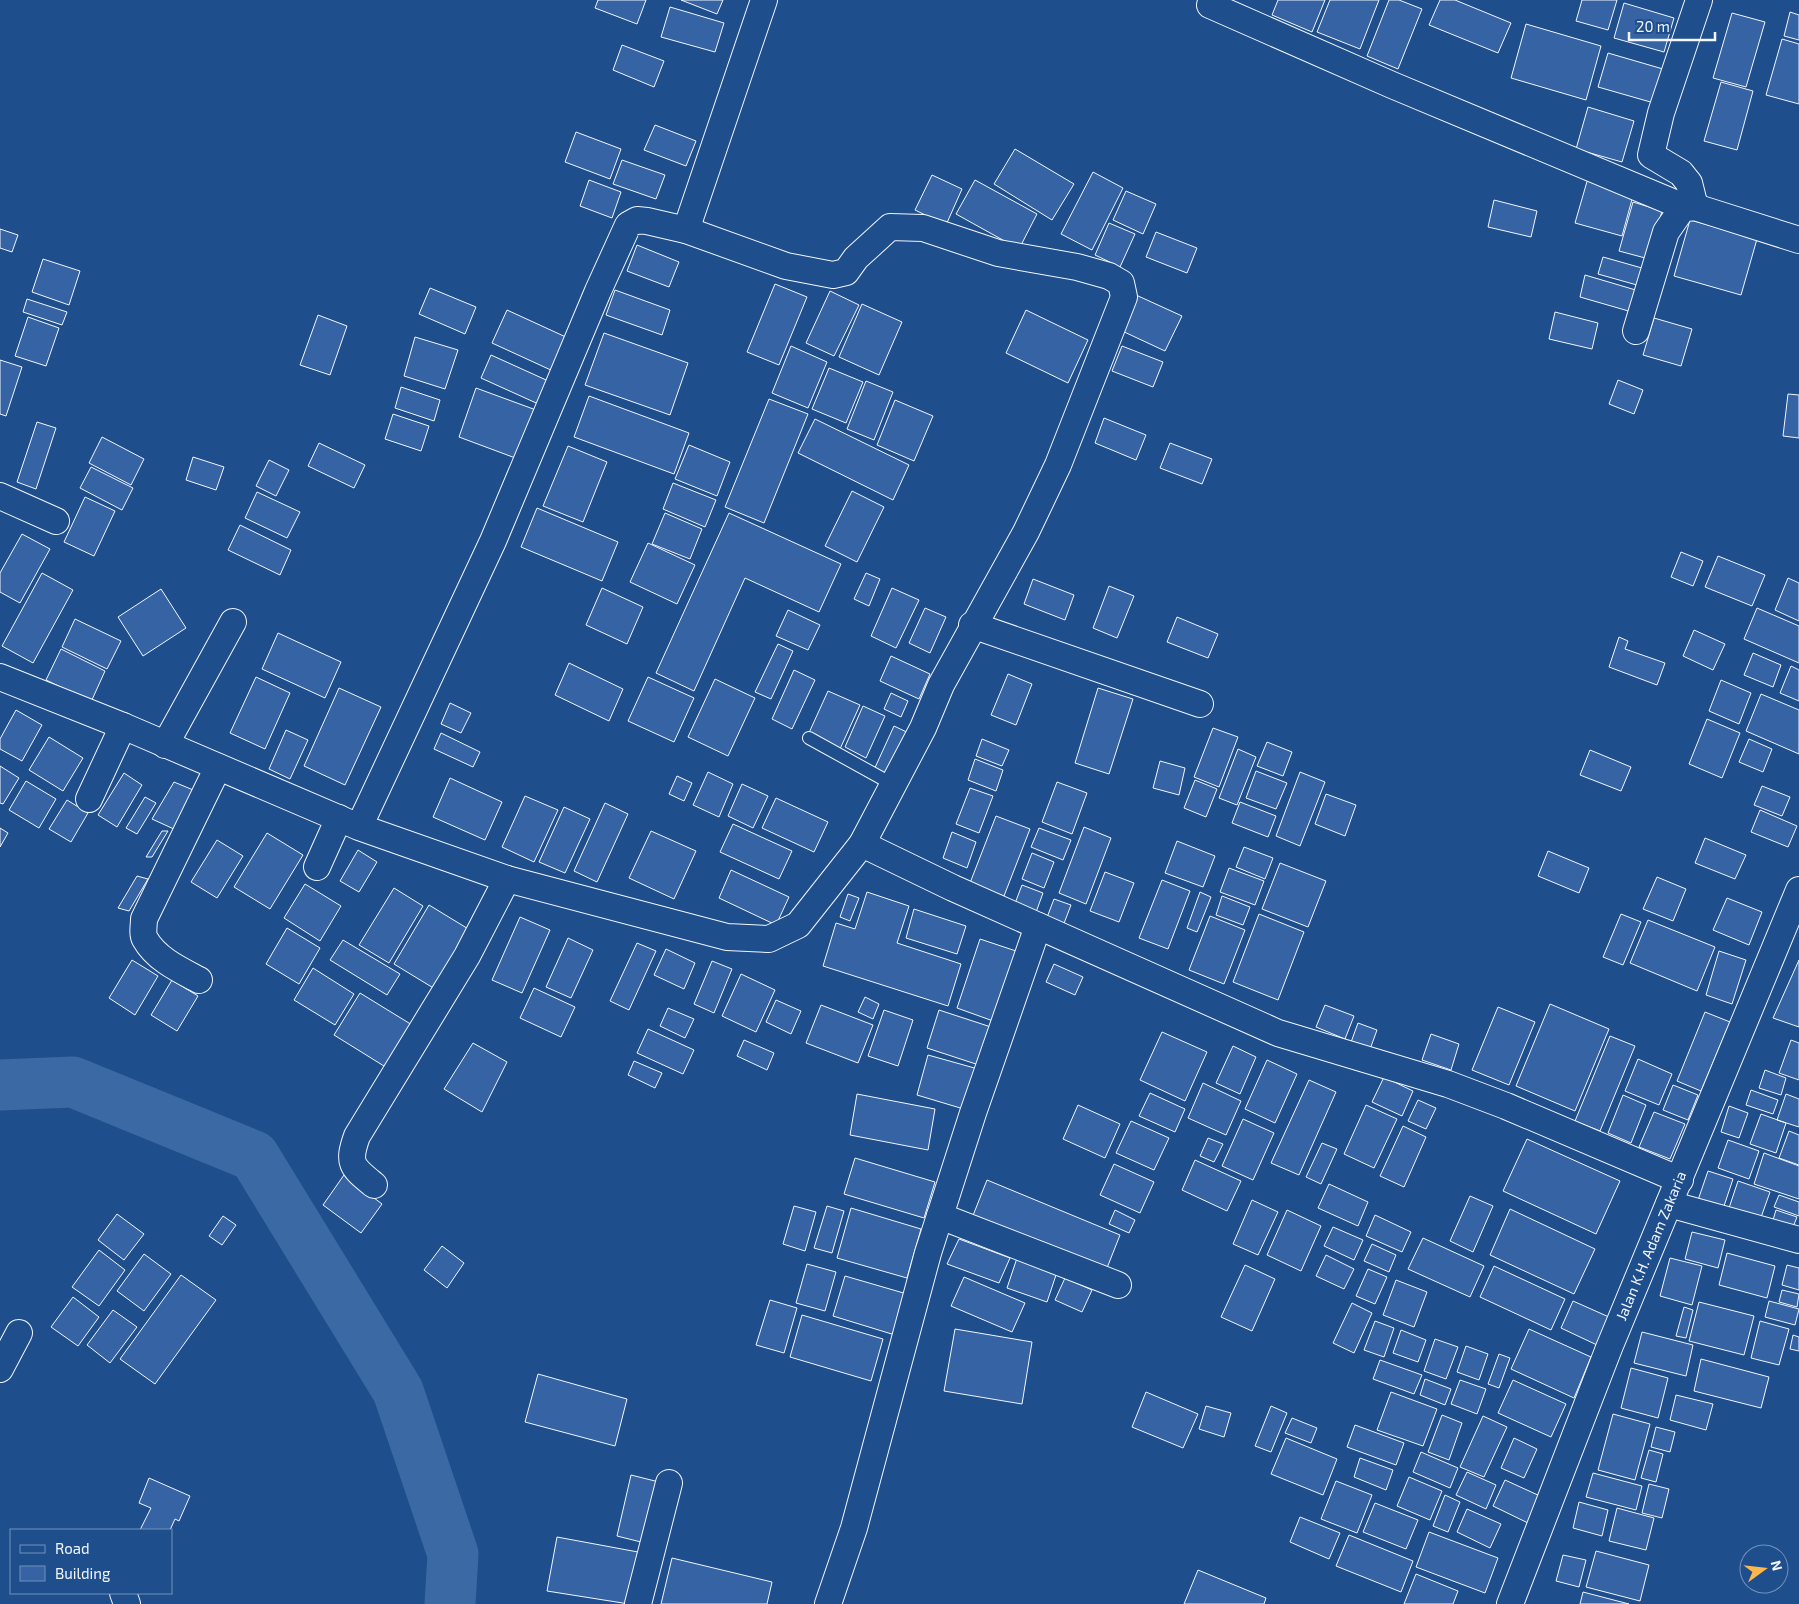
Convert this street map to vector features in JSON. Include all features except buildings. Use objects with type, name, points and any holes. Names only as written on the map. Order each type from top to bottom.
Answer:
[{"type":"street","points":[[686,230],[764,0]]},
{"type":"street","points":[[1690,207],[1689,183],[1682,173],[1650,155],[1661,113],[1699,0]]},
{"type":"street","points":[[1210,5],[1409,92],[1690,207],[1799,240]]},
{"type":"street","points":[[1636,331],[1666,232],[1673,219],[1690,207]]},
{"type":"street","points":[[0,677],[123,726],[349,822],[507,879],[727,937],[769,940],[798,925],[862,844],[894,785],[972,625],[1026,532],[1058,465],[1124,296],[1120,283],[1109,276],[1077,267],[998,253],[922,228],[890,227],[856,258],[846,272],[833,275],[786,266],[686,230],[637,220],[628,225],[598,291],[493,541],[349,822],[317,867]]},
{"type":"street","points":[[0,496],[56,521]]},
{"type":"street","points":[[165,745],[233,622]]},
{"type":"street","points":[[972,625],[1200,704]]},
{"type":"street","points":[[89,799],[123,726]]},
{"type":"street","points":[[199,980],[172,966],[153,950],[144,938],[144,920],[218,767]]},
{"type":"street","points":[[862,844],[952,888],[1278,1033],[1448,1084],[1506,1106],[1680,1180]]},
{"type":"street","points":[[374,1185],[356,1170],[351,1163],[351,1152],[358,1136],[467,956],[507,879]]},
{"type":"street","name":"Jalan K.H. Adam Zakaria","points":[[1510,1604],[1609,1348],[1799,890]]},
{"type":"street","points":[[828,1604],[854,1528],[875,1444],[940,1216],[1038,926]]},
{"type":"street","points":[[1669,1204],[1799,1240]]},
{"type":"street","points":[[940,1216],[1118,1285]]},
{"type":"street","points":[[0,1369],[19,1333]]},
{"type":"street","points":[[638,1604],[670,1483]]},
{"type":"lane","points":[[808,738],[894,785]]},
{"type":"waterway","points":[[0,1085],[73,1082],[254,1156],[398,1391],[453,1554],[450,1604]]}]
